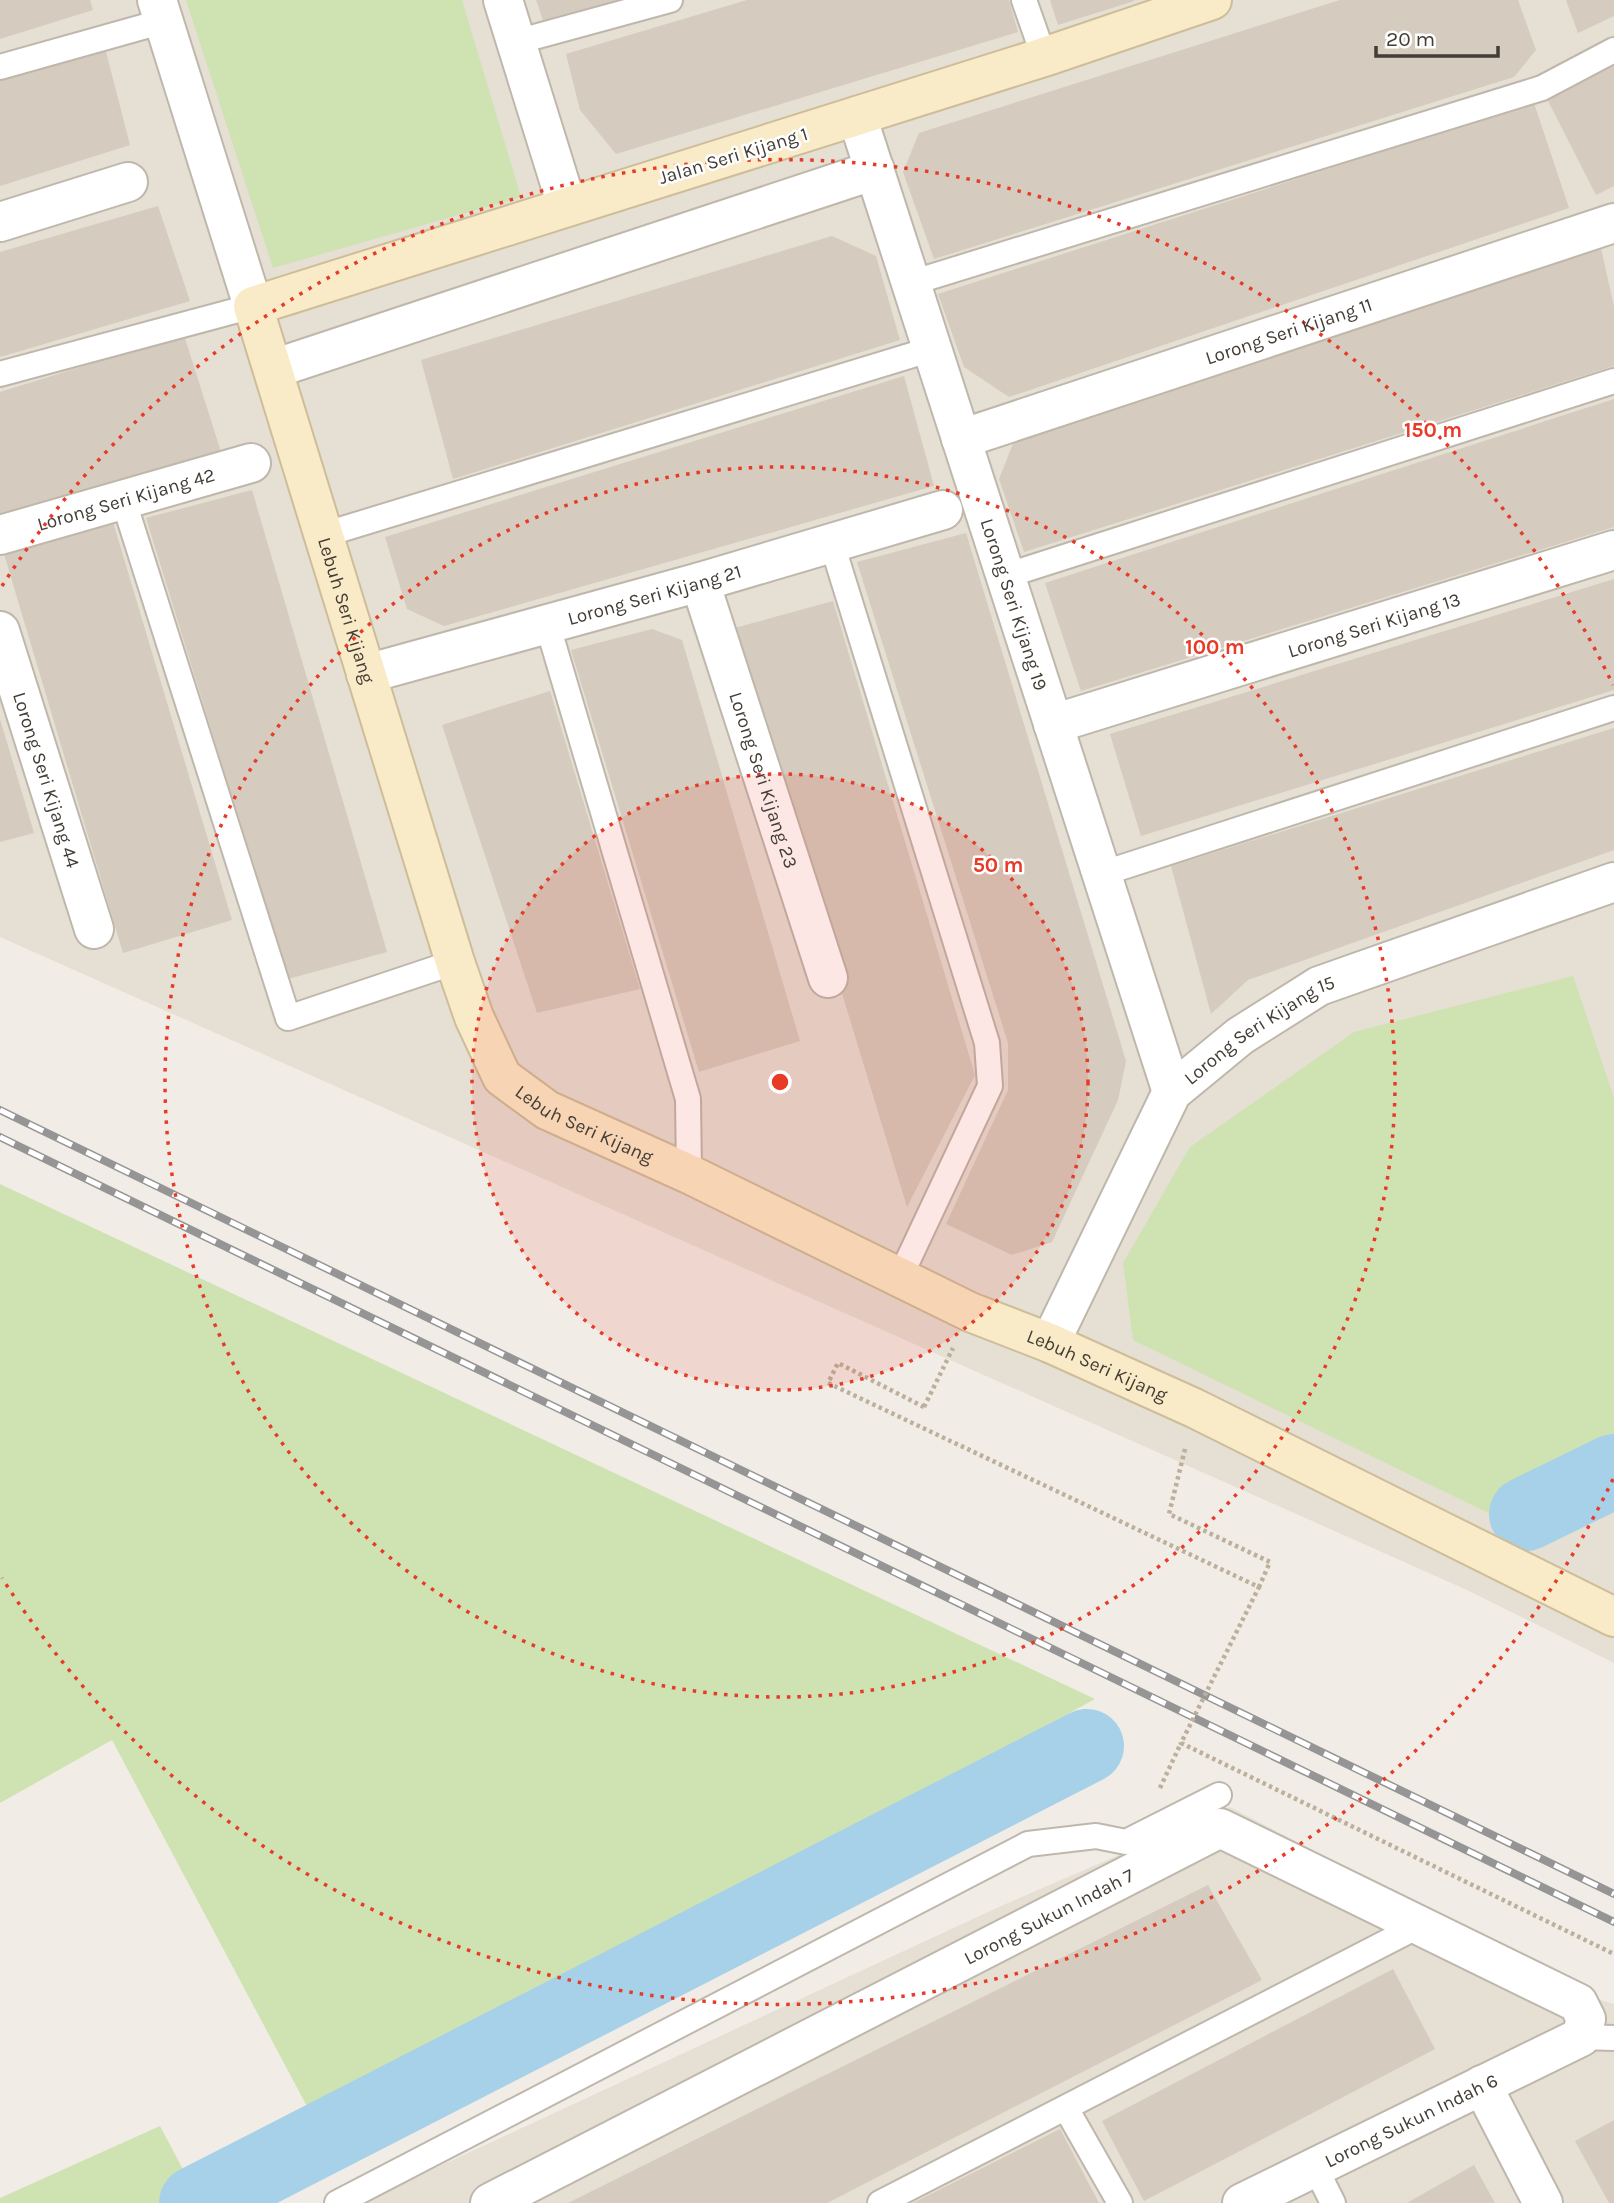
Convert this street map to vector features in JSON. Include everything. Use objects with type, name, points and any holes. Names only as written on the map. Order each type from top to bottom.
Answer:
[{"type":"street","points":[[503,0],[567,206]]},
{"type":"street","name":"Jalan Seri Kijang 1","points":[[253,306],[1044,57],[1212,0]]},
{"type":"street","name":"Lebuh Seri Kijang","points":[[160,10],[455,962],[474,1017],[502,1077],[547,1110],[689,1174],[971,1312],[1050,1343],[1194,1408],[1614,1618]]},
{"type":"street","name":"Lorong Seri Kijang 19","points":[[857,116],[1172,1092]]},
{"type":"street","points":[[273,369],[875,170]]},
{"type":"street","points":[[0,222],[128,182]]},
{"type":"street","name":"Lorong Seri Kijang 11","points":[[961,439],[1613,228]]},
{"type":"street","name":"Lorong Seri Kijang 42","points":[[0,535],[251,463]]},
{"type":"street","name":"Lorong Seri Kijang 21","points":[[366,674],[700,583],[943,510]]},
{"type":"street","name":"Lorong Seri Kijang 13","points":[[1053,724],[1614,550]]},
{"type":"street","name":"Lorong Seri Kijang 23","points":[[700,583],[828,978]]},
{"type":"street","name":"Lorong Seri Kijang 44","points":[[0,631],[94,929]]},
{"type":"street","name":"Lorong Seri Kijang 15","points":[[1050,1343],[1172,1092],[1240,1036],[1319,986],[1614,882]]},
{"type":"street","name":"Lorong Sukun Indah 7","points":[[490,2203],[1220,1828],[1578,2003],[1598,2038]]},
{"type":"street","name":"Lorong Sukun Indah 6","points":[[1242,2203],[1482,2085],[1598,2038]]},
{"type":"street","points":[[1482,2085],[1543,2203]]},
{"type":"lane","points":[[516,42],[670,0]]},
{"type":"lane","points":[[1024,0],[1044,57]]},
{"type":"lane","points":[[0,67],[160,10]]},
{"type":"lane","points":[[911,284],[1542,88],[1614,50]]},
{"type":"lane","points":[[0,374],[253,306]]},
{"type":"lane","points":[[324,535],[932,349]]},
{"type":"lane","points":[[1005,576],[1614,381]]},
{"type":"lane","points":[[124,499],[288,1018],[455,962]]},
{"type":"lane","points":[[832,544],[987,1042],[990,1086],[900,1277]]},
{"type":"lane","points":[[547,623],[688,1100],[689,1174]]},
{"type":"lane","points":[[1101,874],[1614,708]]},
{"type":"lane","points":[[337,2203],[1028,1844],[1096,1836],[1126,1842],[1219,1795]]},
{"type":"lane","points":[[880,2203],[1067,2110],[1420,1925]]},
{"type":"lane","points":[[1067,2110],[1120,2203]]},
{"type":"lane","points":[[1315,2167],[1333,2203]]},
{"type":"path","points":[[971,1312],[924,1407],[838,1363],[828,1383],[1259,1587]]},
{"type":"path","points":[[1158,1792],[1270,1562],[1169,1514],[1194,1408]]},
{"type":"path","points":[[1181,1743],[1614,1954]]},
{"type":"shaded area","points":[[0,0],[1614,0],[1614,1663],[1467,1590],[0,937]]},
{"type":"shaded area","points":[[1230,1807],[1594,1998],[1614,2004],[1614,2203],[360,2203],[1001,1906]]},
{"type":"green space","points":[[186,0],[462,0],[521,197],[273,268]]},
{"type":"green space","points":[[1573,976],[1614,1098],[1614,1468],[1509,1523],[1133,1340],[1123,1263],[1190,1147],[1354,1032]]},
{"type":"green space","points":[[0,1184],[1095,1699],[318,2127],[112,1740],[0,1803]]},
{"type":"green space","points":[[160,2126],[195,2192],[171,2203],[0,2203],[0,2198]]},
{"type":"building","points":[[0,0],[90,0],[93,10],[0,39]]},
{"type":"building","points":[[536,0],[628,0],[545,26]]},
{"type":"building","points":[[747,0],[1009,0],[1018,32],[616,154],[580,110],[566,54]]},
{"type":"building","points":[[1050,0],[1134,0],[1134,1],[1058,25]]},
{"type":"building","points":[[1340,0],[1518,0],[1536,50],[1514,77],[934,259],[903,172],[919,133]]},
{"type":"building","points":[[1566,0],[1614,0],[1614,16],[1578,33]]},
{"type":"building","points":[[105,48],[130,145],[0,186],[0,81]]},
{"type":"building","points":[[1614,60],[1614,186],[1596,195],[1545,95]]},
{"type":"building","points":[[1534,103],[1569,208],[1009,397],[964,367],[938,294]]},
{"type":"building","points":[[158,206],[190,301],[0,357],[0,252]]},
{"type":"building","points":[[832,236],[876,256],[900,340],[453,479],[421,360]]},
{"type":"building","points":[[1601,248],[1614,307],[1614,366],[1024,552],[999,479],[1014,441]]},
{"type":"building","points":[[184,335],[221,452],[0,514],[0,392]]},
{"type":"building","points":[[904,376],[934,486],[444,626],[407,609],[385,537]]},
{"type":"building","points":[[1614,399],[1614,527],[1081,691],[1045,583]]},
{"type":"building","points":[[252,490],[387,952],[288,979],[146,518]]},
{"type":"building","points":[[113,522],[232,920],[123,953],[4,554]]},
{"type":"building","points":[[966,533],[1126,1061],[1118,1100],[1052,1242],[1012,1255],[946,1224],[1008,1090],[1008,1043],[857,562]]},
{"type":"building","points":[[1614,579],[1614,690],[1141,836],[1110,734]]},
{"type":"building","points":[[833,601],[975,1075],[907,1207],[731,629]]},
{"type":"building","points":[[652,629],[682,640],[800,1041],[699,1072],[571,650]]},
{"type":"building","points":[[550,691],[640,989],[537,1013],[442,725]]},
{"type":"building","points":[[0,719],[34,833],[0,842]]},
{"type":"building","points":[[1614,728],[1614,850],[1248,980],[1211,1014],[1171,866]]},
{"type":"building","points":[[1208,1885],[1262,1980],[827,2203],[568,2203]]},
{"type":"building","points":[[1393,1969],[1435,2049],[1144,2201],[1102,2121]]},
{"type":"building","points":[[1614,2120],[1614,2203],[1609,2203],[1575,2141]]},
{"type":"building","points":[[1060,2129],[1099,2203],[913,2203]]},
{"type":"building","points":[[1474,2165],[1495,2203],[1407,2203],[1428,2191]]},
{"type":"waterway","points":[[1526,1514],[1614,1471]]},
{"type":"waterway","points":[[196,2203],[1087,1746]]},
{"type":"railway","points":[[0,1110],[1614,1894]]},
{"type":"railway","points":[[0,1137],[1614,1922]]}]
